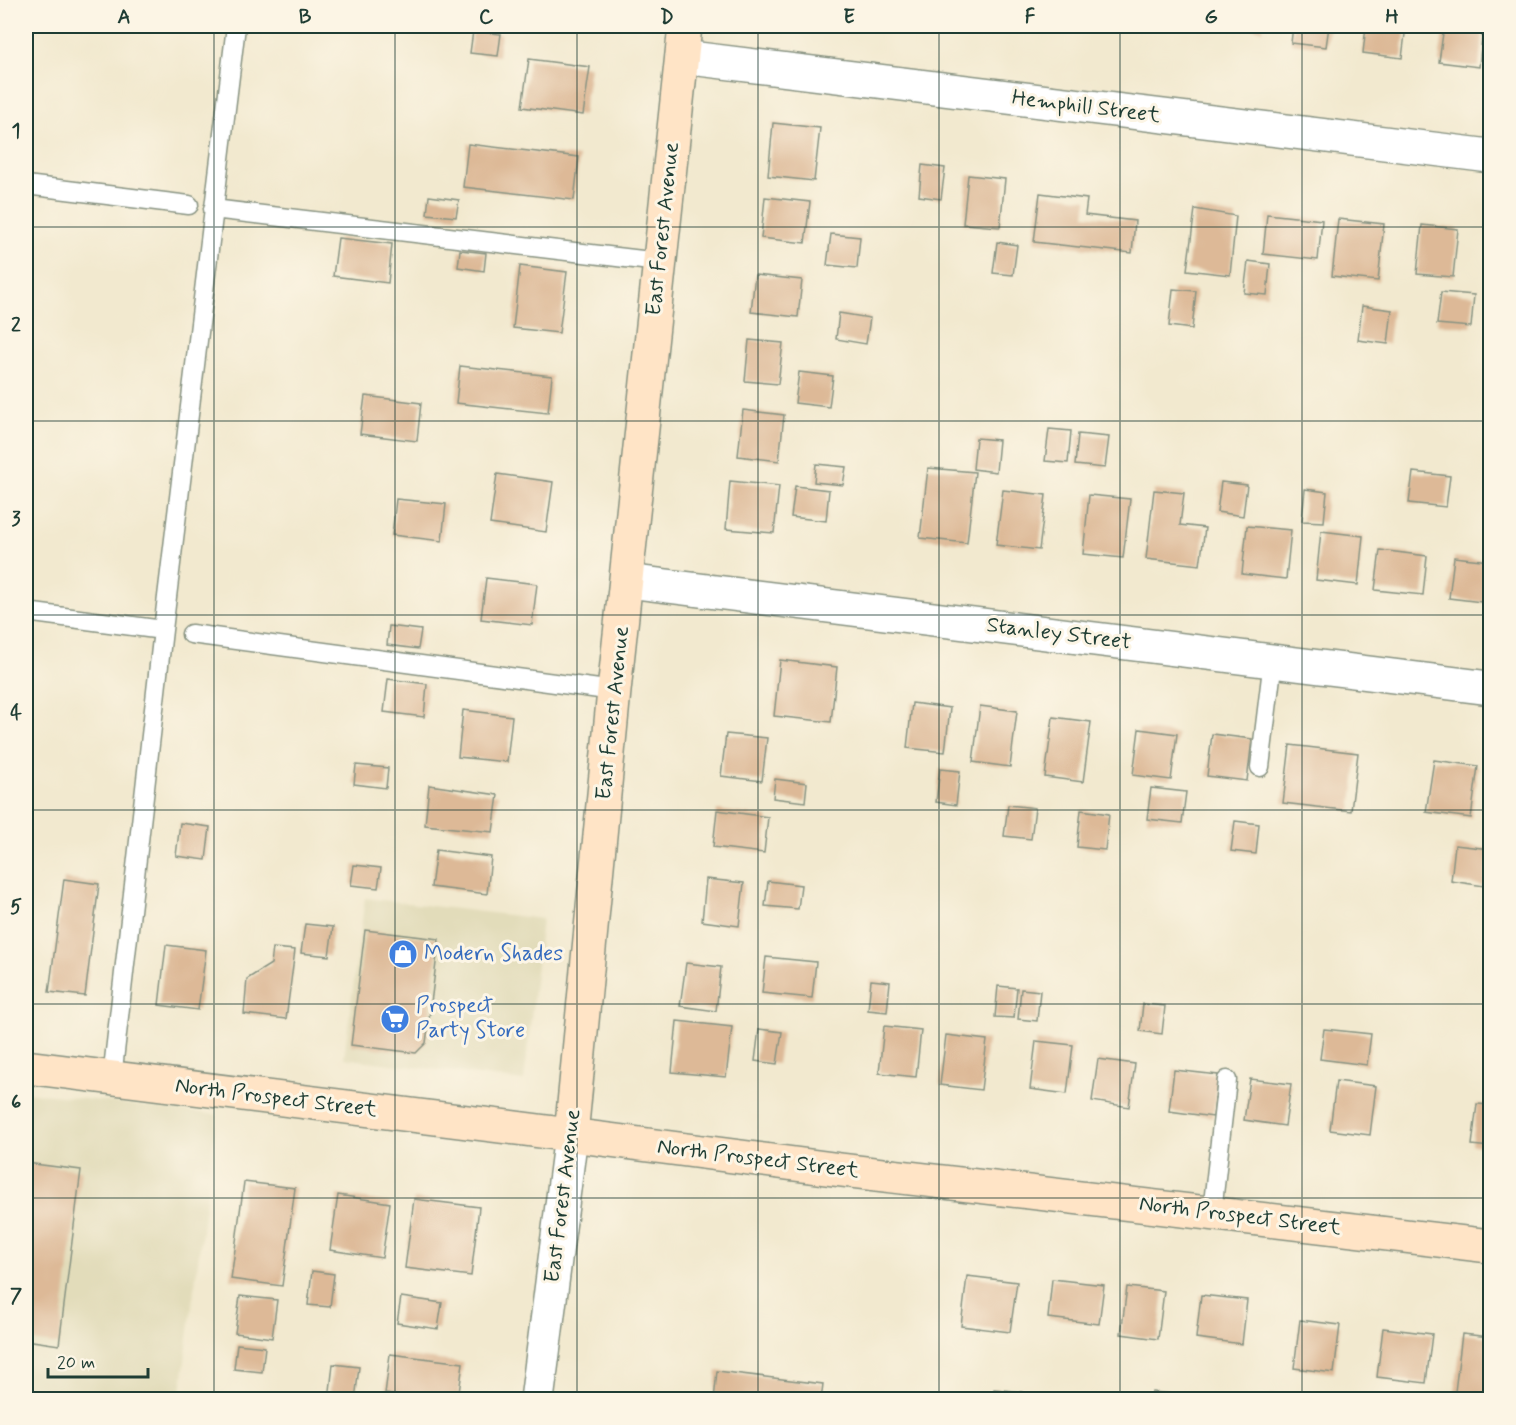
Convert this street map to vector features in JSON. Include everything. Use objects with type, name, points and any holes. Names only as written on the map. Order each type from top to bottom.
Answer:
[{"type":"main road","name":"East Forest Avenue","points":[[571,1135],[614,691],[684,41]]},
{"type":"main road","name":"North Prospect Street","points":[[26,1067],[841,1170],[1491,1246]]},
{"type":"street","name":"Hemphill Street","points":[[684,41],[1491,156]]},
{"type":"street","name":"Stanley Street","points":[[627,580],[1491,688]]},
{"type":"street","name":"East Forest Avenue","points":[[537,1400],[571,1135]]},
{"type":"lane","points":[[112,1078],[162,630],[236,26]]},
{"type":"lane","points":[[26,184],[189,206]]},
{"type":"lane","points":[[213,209],[659,262]]},
{"type":"lane","points":[[26,612],[162,630]]},
{"type":"lane","points":[[190,634],[614,691]]},
{"type":"lane","points":[[1260,767],[1273,660]]},
{"type":"lane","points":[[1212,1212],[1227,1080]]},
{"type":"shaded area","points":[[365,898],[542,919],[524,1081],[344,1058]]},
{"type":"shaded area","points":[[26,1092],[217,1115],[180,1399],[26,1400]]},
{"type":"building","points":[[1241,26],[1263,26],[1263,30]]},
{"type":"building","points":[[1293,26],[1329,26],[1326,47],[1291,43]]},
{"type":"building","points":[[1366,26],[1406,26],[1402,58],[1363,53]]},
{"type":"building","points":[[1444,26],[1483,26],[1479,67],[1439,62]]},
{"type":"building","points":[[473,31],[501,34],[498,56],[470,53]]},
{"type":"building","points":[[529,59],[590,67],[583,115],[522,107]]},
{"type":"building","points":[[773,123],[820,128],[814,181],[768,176]]},
{"type":"building","points":[[468,144],[579,157],[574,200],[463,187]]},
{"type":"building","points":[[922,165],[945,168],[941,199],[919,196]]},
{"type":"building","points":[[968,175],[1005,179],[1000,227],[963,224]]},
{"type":"building","points":[[1040,193],[1087,199],[1085,215],[1135,221],[1132,253],[1034,242]]},
{"type":"building","points":[[429,196],[459,200],[456,217],[427,214]]},
{"type":"building","points":[[765,197],[810,202],[805,243],[761,238]]},
{"type":"building","points":[[1195,209],[1236,216],[1230,275],[1187,270]]},
{"type":"building","points":[[1267,214],[1322,220],[1318,260],[1263,254]]},
{"type":"building","points":[[1338,219],[1384,224],[1378,281],[1332,276]]},
{"type":"building","points":[[1422,225],[1458,229],[1453,277],[1417,274]]},
{"type":"building","points":[[831,234],[860,237],[857,268],[827,265]]},
{"type":"building","points":[[338,238],[392,244],[388,283],[333,276]]},
{"type":"building","points":[[997,242],[1017,245],[1013,275],[993,273]]},
{"type":"building","points":[[460,250],[486,253],[484,271],[458,267]]},
{"type":"building","points":[[1248,261],[1270,264],[1267,295],[1244,293]]},
{"type":"building","points":[[520,266],[567,272],[559,333],[513,328]]},
{"type":"building","points":[[755,275],[802,280],[798,317],[751,312]]},
{"type":"building","points":[[1173,289],[1196,291],[1192,329],[1169,326]]},
{"type":"building","points":[[1441,292],[1474,295],[1471,327],[1437,324]]},
{"type":"building","points":[[1362,306],[1392,310],[1388,344],[1358,340]]},
{"type":"building","points":[[839,313],[870,318],[866,344],[836,339]]},
{"type":"building","points":[[749,340],[783,343],[778,384],[745,381]]},
{"type":"building","points":[[460,366],[552,376],[548,413],[456,403]]},
{"type":"building","points":[[799,372],[833,376],[829,407],[795,403]]},
{"type":"building","points":[[365,396],[421,403],[417,441],[360,434]]},
{"type":"building","points":[[743,410],[784,415],[779,461],[738,456]]},
{"type":"building","points":[[1049,429],[1071,431],[1068,463],[1045,461]]},
{"type":"building","points":[[1078,434],[1109,437],[1105,468],[1075,465]]},
{"type":"building","points":[[976,438],[999,440],[996,472],[973,469]]},
{"type":"building","points":[[816,464],[846,467],[843,485],[814,482]]},
{"type":"building","points":[[928,468],[975,472],[967,543],[920,538]]},
{"type":"building","points":[[1413,472],[1450,476],[1446,507],[1409,503]]},
{"type":"building","points":[[497,474],[553,482],[546,532],[490,524]]},
{"type":"building","points":[[730,481],[779,486],[774,533],[726,529]]},
{"type":"building","points":[[1221,482],[1247,485],[1243,516],[1217,512]]},
{"type":"building","points":[[795,486],[829,490],[826,521],[791,517]]},
{"type":"building","points":[[1305,489],[1327,492],[1324,522],[1302,521]]},
{"type":"building","points":[[1003,490],[1046,495],[1039,550],[996,545]]},
{"type":"building","points":[[1154,490],[1184,493],[1180,525],[1205,528],[1200,565],[1146,559]]},
{"type":"building","points":[[1089,495],[1130,499],[1123,558],[1083,554]]},
{"type":"building","points":[[396,499],[446,504],[442,541],[392,535]]},
{"type":"building","points":[[1247,526],[1291,530],[1286,579],[1242,574]]},
{"type":"building","points":[[1321,531],[1363,536],[1358,585],[1316,580]]},
{"type":"building","points":[[1380,550],[1427,556],[1423,595],[1375,590]]},
{"type":"building","points":[[1454,557],[1490,561],[1490,603],[1449,598]]},
{"type":"building","points":[[486,578],[537,584],[532,625],[481,619]]},
{"type":"building","points":[[389,626],[421,630],[418,649],[387,645]]},
{"type":"building","points":[[780,660],[837,667],[831,722],[774,716]]},
{"type":"building","points":[[388,679],[427,684],[424,717],[384,712]]},
{"type":"building","points":[[912,703],[950,708],[945,752],[907,748]]},
{"type":"building","points":[[980,706],[1017,711],[1010,767],[973,762]]},
{"type":"building","points":[[463,710],[512,716],[507,762],[458,757]]},
{"type":"building","points":[[1053,717],[1091,722],[1083,782],[1045,777]]},
{"type":"building","points":[[1139,729],[1177,734],[1171,780],[1133,775]]},
{"type":"building","points":[[726,734],[767,738],[762,781],[721,776]]},
{"type":"building","points":[[1212,734],[1252,739],[1247,781],[1207,776]]},
{"type":"building","points":[[1290,745],[1358,753],[1351,811],[1283,803]]},
{"type":"building","points":[[1434,760],[1478,766],[1471,818],[1426,812]]},
{"type":"building","points":[[356,765],[388,768],[386,788],[354,784]]},
{"type":"building","points":[[940,769],[960,771],[956,805],[936,802]]},
{"type":"building","points":[[775,779],[807,783],[805,802],[773,798]]},
{"type":"building","points":[[429,785],[498,795],[493,832],[425,825]]},
{"type":"building","points":[[1151,788],[1186,792],[1182,823],[1147,819]]},
{"type":"building","points":[[1008,805],[1035,808],[1031,839],[1004,836]]},
{"type":"building","points":[[717,810],[768,817],[764,853],[713,847]]},
{"type":"building","points":[[1081,810],[1109,814],[1105,850],[1077,847]]},
{"type":"building","points":[[1235,821],[1259,824],[1256,854],[1231,851]]},
{"type":"building","points":[[180,823],[210,827],[206,860],[176,856]]},
{"type":"building","points":[[1455,845],[1490,849],[1484,886],[1451,881]]},
{"type":"building","points":[[436,850],[491,857],[487,894],[431,887]]},
{"type":"building","points":[[354,865],[381,868],[378,888],[351,885]]},
{"type":"building","points":[[64,879],[99,884],[85,996],[49,992]]},
{"type":"building","points":[[706,879],[744,883],[739,926],[702,921]]},
{"type":"building","points":[[768,881],[801,885],[798,909],[765,906]]},
{"type":"building","points":[[305,924],[333,927],[329,956],[301,953]]},
{"type":"building","points":[[365,930],[439,939],[426,1043],[416,1053],[351,1045]]},
{"type":"building","points":[[166,945],[206,950],[198,1010],[159,1005]]},
{"type":"building","points":[[273,948],[295,950],[286,1019],[244,1014],[247,979],[271,964]]},
{"type":"building","points":[[766,957],[816,962],[812,998],[762,993]]},
{"type":"building","points":[[686,963],[721,967],[716,1011],[680,1006]]},
{"type":"building","points":[[871,980],[890,982],[887,1012],[868,1010]]},
{"type":"building","points":[[998,986],[1017,988],[1014,1018],[995,1017]]},
{"type":"building","points":[[1021,989],[1040,991],[1037,1021],[1018,1019]]},
{"type":"building","points":[[1143,1004],[1165,1006],[1162,1034],[1140,1031]]},
{"type":"building","points":[[677,1021],[732,1027],[726,1077],[672,1072]]},
{"type":"building","points":[[884,1026],[921,1030],[916,1077],[879,1073]]},
{"type":"building","points":[[759,1029],[782,1032],[777,1064],[755,1061]]},
{"type":"building","points":[[1324,1029],[1371,1034],[1367,1065],[1320,1059]]},
{"type":"building","points":[[946,1035],[987,1040],[981,1090],[940,1085]]},
{"type":"building","points":[[1036,1041],[1073,1045],[1067,1094],[1030,1089]]},
{"type":"building","points":[[1098,1059],[1135,1064],[1129,1107],[1092,1101]]},
{"type":"building","points":[[1174,1070],[1218,1075],[1213,1117],[1169,1111]]},
{"type":"building","points":[[1250,1079],[1291,1084],[1285,1126],[1244,1120]]},
{"type":"building","points":[[1336,1081],[1376,1086],[1370,1135],[1330,1130]]},
{"type":"building","points":[[1477,1104],[1490,1105],[1490,1147],[1472,1145]]},
{"type":"building","points":[[26,1163],[81,1170],[59,1345],[26,1340]]},
{"type":"building","points":[[244,1182],[295,1188],[282,1286],[231,1279]]},
{"type":"building","points":[[338,1195],[390,1203],[382,1258],[330,1250]]},
{"type":"building","points":[[414,1199],[479,1207],[471,1276],[405,1268]]},
{"type":"building","points":[[312,1271],[334,1274],[330,1307],[308,1305]]},
{"type":"building","points":[[967,1276],[1017,1282],[1010,1332],[961,1326]]},
{"type":"building","points":[[1052,1279],[1104,1285],[1099,1324],[1048,1318]]},
{"type":"building","points":[[1127,1287],[1164,1291],[1158,1339],[1121,1334]]},
{"type":"building","points":[[1201,1295],[1247,1300],[1242,1344],[1196,1338]]},
{"type":"building","points":[[240,1296],[277,1300],[272,1338],[235,1333]]},
{"type":"building","points":[[401,1297],[442,1303],[438,1329],[397,1323]]},
{"type":"building","points":[[1300,1320],[1340,1325],[1334,1373],[1294,1368]]},
{"type":"building","points":[[1383,1328],[1432,1334],[1426,1383],[1377,1377]]},
{"type":"building","points":[[1462,1334],[1490,1337],[1490,1400],[1454,1400]]},
{"type":"building","points":[[237,1344],[265,1347],[262,1372],[234,1369]]},
{"type":"building","points":[[390,1354],[463,1363],[458,1400],[431,1400],[385,1394]]},
{"type":"building","points":[[333,1364],[359,1367],[355,1400],[329,1400]]},
{"type":"building","points":[[717,1371],[823,1384],[821,1400],[714,1400]]},
{"type":"building","points":[[994,1389],[1022,1392],[1021,1400],[993,1400]]},
{"type":"building","points":[[1152,1392],[1173,1394],[1172,1400],[1151,1400]]},
{"type":"building","points":[[1270,1395],[1293,1398],[1293,1400],[1269,1400]]},
{"type":"place","name":"Modern Shades","points":[[403,954]]},
{"type":"place","name":"Prospect Party Store","points":[[395,1019]]}]
